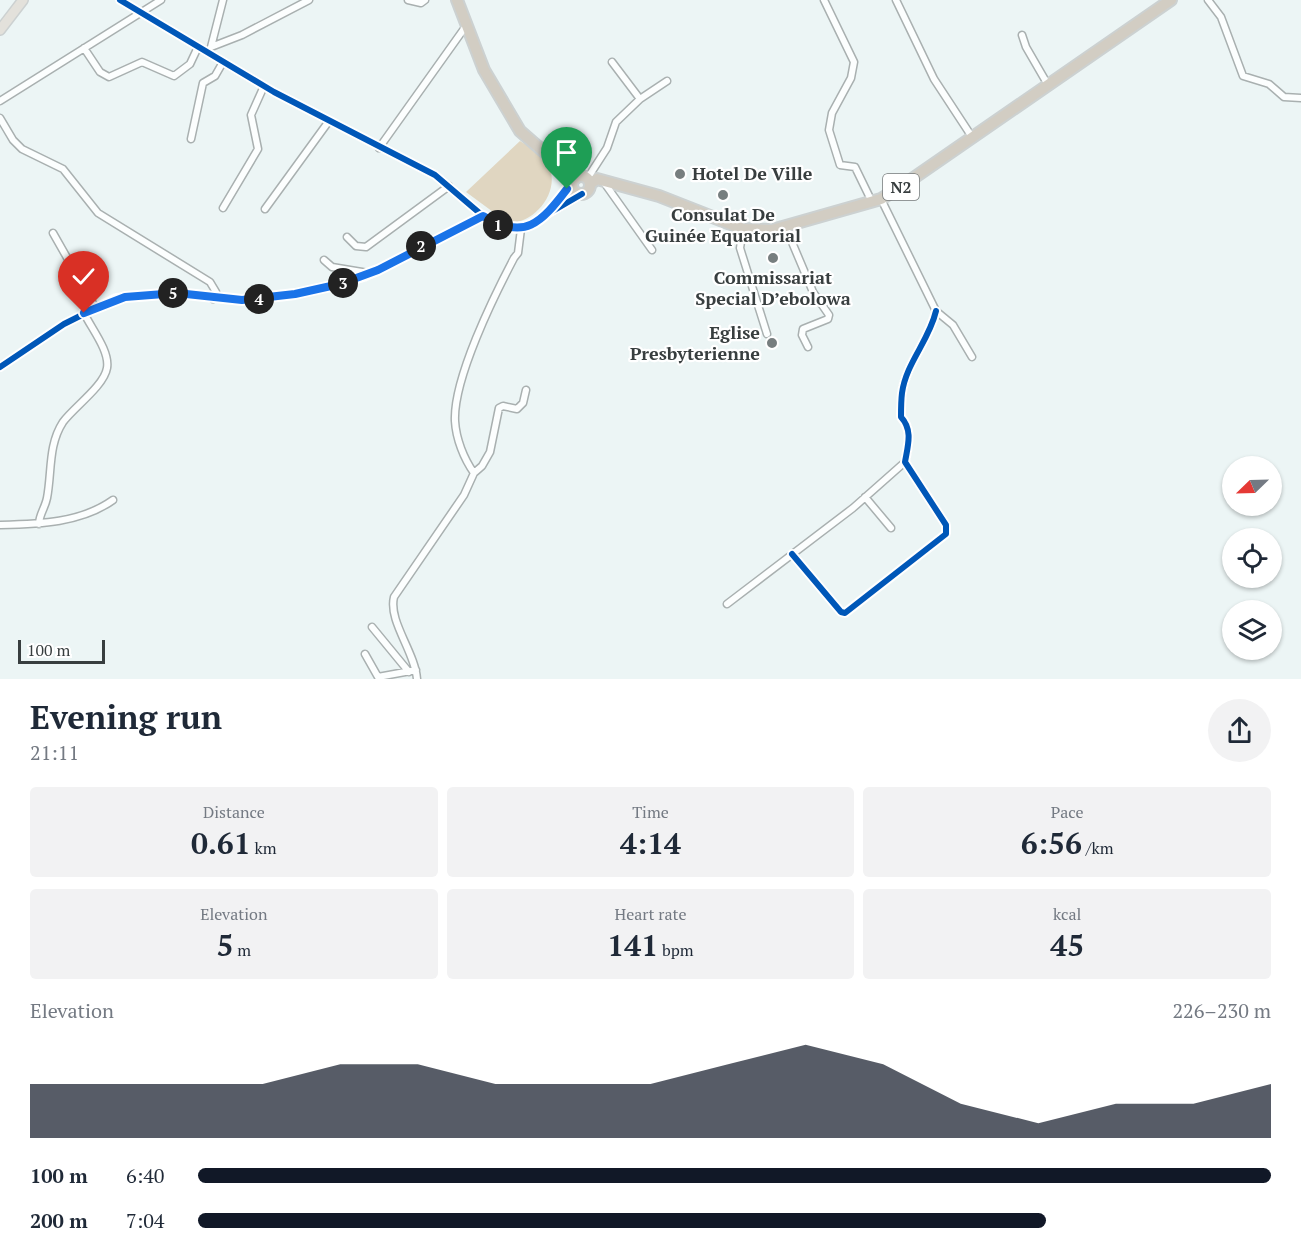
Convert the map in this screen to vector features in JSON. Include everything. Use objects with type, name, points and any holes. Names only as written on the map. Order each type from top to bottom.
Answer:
[{"type":"highway","points":[[457,0],[484,70],[520,131],[574,181],[575,191],[582,194],[588,191],[588,181]]},
{"type":"highway","name":"N2","points":[[574,181],[581,177],[588,181],[597,179],[659,196],[743,229],[786,228],[877,200],[1049,86],[1171,0]]},
{"type":"main road","points":[[0,30],[23,0]]},
{"type":"street","points":[[120,0],[198,47],[210,50],[223,62],[264,86],[379,148],[435,175],[483,216],[507,229],[521,229],[582,194]]},
{"type":"street","points":[[0,101],[160,0]]},
{"type":"street","points":[[210,50],[224,0]]},
{"type":"street","points":[[210,50],[299,2],[309,0]]},
{"type":"street","points":[[408,0],[421,3],[425,0]]},
{"type":"street","points":[[825,0],[854,62],[851,78],[832,113],[831,142],[840,165],[855,167],[877,200],[936,311],[953,325],[972,357]]},
{"type":"street","points":[[896,0],[934,79],[972,137]]},
{"type":"street","points":[[1208,0],[1221,17],[1243,76],[1269,84],[1284,97],[1301,98]]},
{"type":"street","points":[[379,148],[466,26]]},
{"type":"street","points":[[1022,35],[1026,47],[1049,86]]},
{"type":"street","points":[[84,48],[100,72],[109,77],[142,62],[174,76],[190,64],[198,47]]},
{"type":"street","points":[[191,139],[203,83],[214,76],[223,62]]},
{"type":"street","points":[[612,62],[640,99]]},
{"type":"street","points":[[588,181],[608,148],[616,122],[640,99],[667,81]]},
{"type":"street","points":[[223,208],[258,149],[251,115],[264,86]]},
{"type":"street","points":[[0,118],[17,145],[67,172],[98,213],[210,282],[216,292],[213,298]]},
{"type":"street","points":[[265,209],[329,121]]},
{"type":"street","points":[[551,211],[574,181]]},
{"type":"street","points":[[603,181],[652,250]]},
{"type":"street","points":[[346,237],[356,246],[366,247],[448,186]]},
{"type":"street","points":[[0,367],[94,307],[116,298],[177,293],[242,300],[295,294],[348,282],[378,270],[483,216]]},
{"type":"street","points":[[786,228],[813,292],[829,315],[828,319],[803,329],[802,335],[808,347]]},
{"type":"street","points":[[474,472],[466,461],[456,428],[457,402],[484,318],[518,253],[521,229]]},
{"type":"street","points":[[743,229],[740,248],[767,334]]},
{"type":"street","points":[[53,233],[94,307]]},
{"type":"street","points":[[324,260],[332,267],[341,269],[365,273],[378,270]]},
{"type":"street","points":[[727,604],[865,497],[905,462],[909,438],[908,425],[901,417],[902,393],[907,374],[930,333],[936,311]]},
{"type":"street","points":[[39,524],[39,517],[47,497],[55,436],[63,423],[103,378],[107,368],[105,353],[84,313]]},
{"type":"street","points":[[412,671],[392,606],[394,597],[464,495],[474,472],[479,471],[490,452],[499,408],[502,406],[517,409],[523,403],[526,390]]},
{"type":"street","points":[[792,554],[841,612],[845,613],[943,538],[946,525],[905,462]]},
{"type":"street","points":[[865,497],[891,528]]},
{"type":"street","points":[[0,525],[39,524],[86,515],[113,500]]},
{"type":"street","points":[[372,627],[417,679]]},
{"type":"street","points":[[365,654],[378,677],[412,671]]},
{"type":"shaded area","points":[[520,141],[546,161],[551,171],[552,182],[550,192],[538,211],[519,222],[508,223],[466,192]]},
{"type":"cycle path","points":[[120,0],[274,92],[435,175],[483,216],[499,226],[515,229],[527,226],[582,194]]},
{"type":"cycle path","points":[[0,367],[64,324],[116,298],[177,293],[242,300],[295,294],[364,277],[483,216]]},
{"type":"cycle path","points":[[792,554],[841,612],[845,613],[946,534],[946,525],[905,462],[908,432],[901,417],[904,382],[936,311]]},
{"type":"place","name":"Hotel De Ville","points":[[680,174]]},
{"type":"place","name":"Consulat De Guinée Equatorial","points":[[723,195]]},
{"type":"place","name":"Commissariat Special D’ebolowa","points":[[773,258]]},
{"type":"place","name":"Eglise Presbyterienne","points":[[772,343]]},
{"type":"route","points":[[84,313],[116,298],[177,293],[213,298],[259,299],[340,284],[378,270],[483,216],[507,229],[521,229],[551,211],[567,189]]}]
